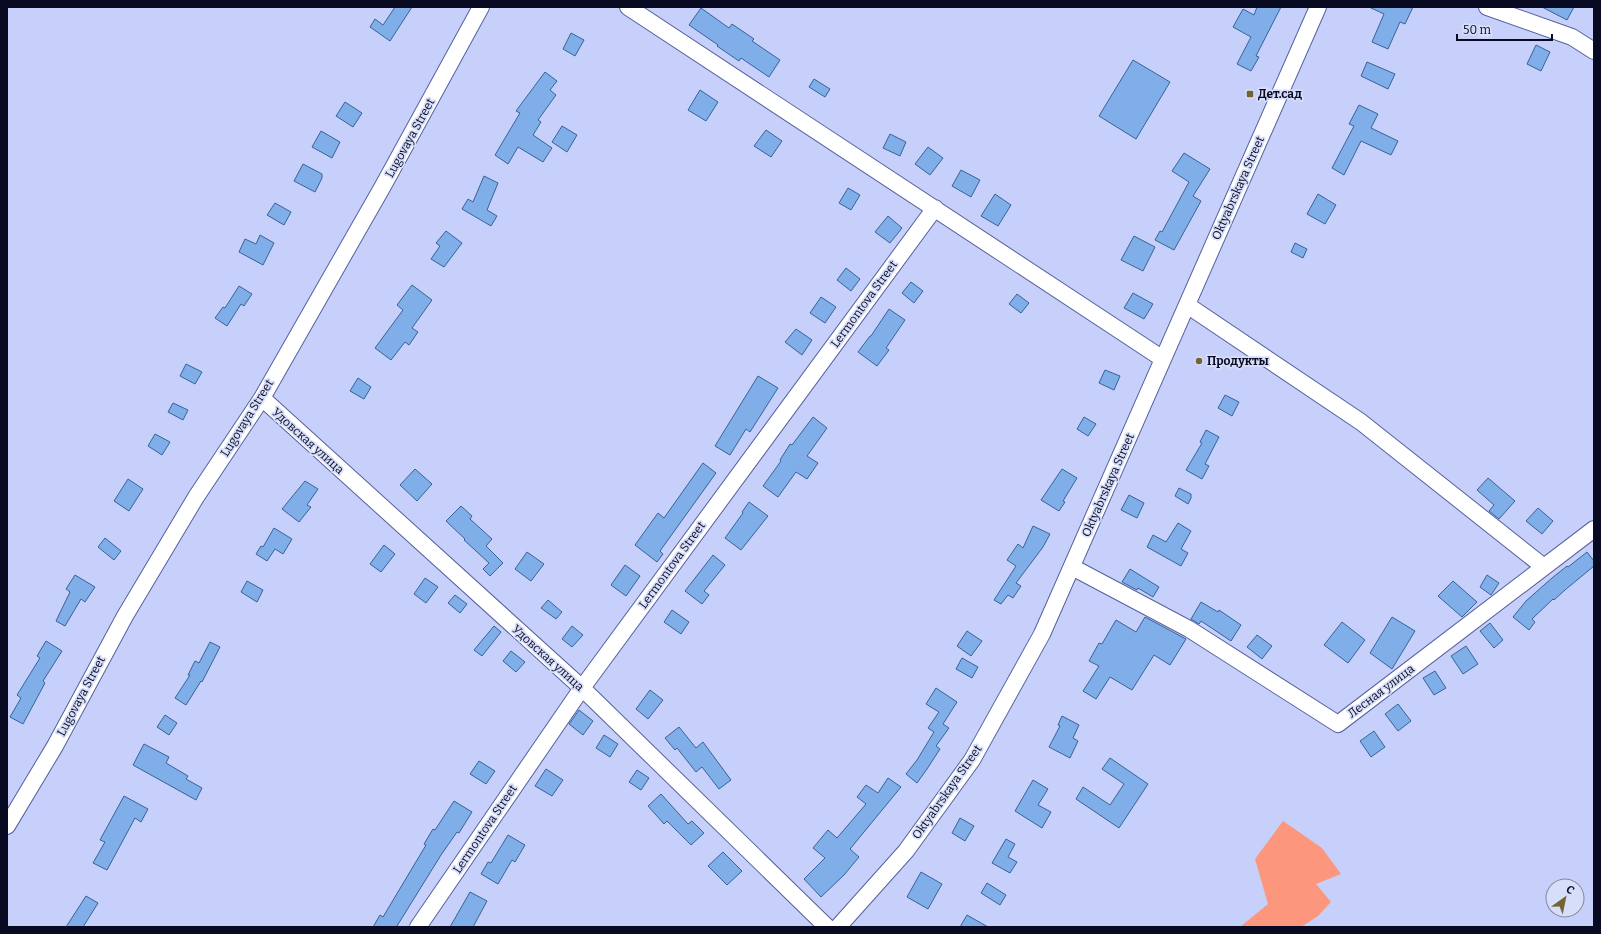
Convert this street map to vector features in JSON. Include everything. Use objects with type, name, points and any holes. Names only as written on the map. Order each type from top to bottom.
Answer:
[{"type":"street","name":"Lugovaya Street","points":[[7,826],[55,746],[125,616],[196,498],[262,398],[383,186],[481,7]]},
{"type":"street","points":[[628,7],[1163,359]]},
{"type":"street","name":"Oktyabrskaya Street","points":[[838,927],[906,851],[972,760],[1042,634],[1318,7]]},
{"type":"street","points":[[1487,7],[1572,37],[1594,51]]},
{"type":"street","name":"Lermontova Street","points":[[418,927],[582,688],[935,208]]},
{"type":"street","points":[[1187,305],[1361,422],[1544,567]]},
{"type":"street","name":"Удовская улица","points":[[262,398],[582,688],[827,927]]},
{"type":"street","name":"Лесная улица","points":[[1072,567],[1189,629],[1338,724],[1594,529]]},
{"type":"shaded area","points":[[1283,821],[1322,848],[1341,874],[1316,884],[1331,902],[1318,916],[1301,927],[1240,927],[1268,904],[1255,859]]},
{"type":"building","points":[[395,7],[412,7],[390,41],[370,27],[375,19],[383,25]]},
{"type":"building","points":[[1257,7],[1281,7],[1256,56],[1259,57],[1251,71],[1237,64],[1251,37],[1233,27],[1243,9],[1254,15]]},
{"type":"building","points":[[1369,7],[1413,7],[1405,24],[1400,22],[1388,49],[1372,42],[1384,14]]},
{"type":"building","points":[[1542,7],[1574,7],[1567,20]]},
{"type":"building","points":[[701,8],[729,28],[732,24],[754,39],[752,41],[780,60],[769,77],[741,58],[739,61],[689,25]]},
{"type":"building","points":[[571,33],[584,40],[575,56],[563,49]]},
{"type":"building","points":[[1536,45],[1550,52],[1541,71],[1527,64]]},
{"type":"building","points":[[1133,60],[1170,82],[1136,139],[1099,116]]},
{"type":"building","points":[[1367,62],[1395,74],[1388,89],[1361,76]]},
{"type":"building","points":[[545,72],[557,81],[550,90],[556,95],[538,120],[541,122],[533,135],[552,148],[543,162],[518,147],[508,164],[495,155],[520,113],[516,111]]},
{"type":"building","points":[[814,79],[830,89],[825,97],[809,87]]},
{"type":"building","points":[[700,90],[718,102],[706,121],[688,110]]},
{"type":"building","points":[[345,102],[362,113],[353,127],[336,116]]},
{"type":"building","points":[[1359,105],[1378,114],[1371,128],[1398,141],[1391,155],[1361,141],[1344,175],[1332,168],[1354,126],[1349,124]]},
{"type":"building","points":[[562,126],[577,135],[567,152],[552,142]]},
{"type":"building","points":[[766,130],[782,141],[771,157],[754,146]]},
{"type":"building","points":[[321,131],[340,142],[332,158],[312,147]]},
{"type":"building","points":[[890,134],[906,142],[900,156],[883,148]]},
{"type":"building","points":[[928,147],[943,158],[930,175],[915,164]]},
{"type":"building","points":[[1184,153],[1210,169],[1193,196],[1201,201],[1174,250],[1155,240],[1160,231],[1162,232],[1189,182],[1172,171]]},
{"type":"building","points":[[303,164],[322,174],[322,178],[315,192],[294,181]]},
{"type":"building","points":[[961,170],[980,180],[971,197],[952,186]]},
{"type":"building","points":[[484,176],[498,183],[487,210],[497,216],[491,226],[462,209],[468,199],[473,202]]},
{"type":"building","points":[[848,188],[860,195],[851,210],[839,203]]},
{"type":"building","points":[[995,194],[1011,205],[998,226],[981,216]]},
{"type":"building","points":[[1318,194],[1336,205],[1325,224],[1307,214]]},
{"type":"building","points":[[275,203],[291,212],[284,225],[267,215]]},
{"type":"building","points":[[888,216],[902,228],[890,243],[875,232]]},
{"type":"building","points":[[446,231],[462,243],[444,267],[431,259],[440,246],[436,243]]},
{"type":"building","points":[[260,235],[274,243],[263,265],[239,252],[245,239],[256,244]]},
{"type":"building","points":[[1134,236],[1155,247],[1143,271],[1121,260]]},
{"type":"building","points":[[1295,243],[1307,249],[1303,258],[1291,252]]},
{"type":"building","points":[[846,268],[860,279],[851,291],[837,280]]},
{"type":"building","points":[[911,282],[923,291],[914,303],[902,293]]},
{"type":"building","points":[[412,285],[432,300],[412,328],[418,332],[409,345],[405,342],[391,360],[375,348],[403,310],[397,305]]},
{"type":"building","points":[[239,286],[252,294],[244,306],[241,304],[227,326],[215,318],[223,307],[225,308]]},
{"type":"building","points":[[1133,293],[1153,304],[1144,319],[1124,308]]},
{"type":"building","points":[[1017,294],[1029,303],[1021,313],[1009,304]]},
{"type":"building","points":[[821,297],[836,307],[825,323],[810,313]]},
{"type":"building","points":[[889,309],[905,320],[886,348],[889,350],[877,366],[858,352]]},
{"type":"building","points":[[796,329],[812,340],[802,355],[785,342]]},
{"type":"building","points":[[186,364],[202,372],[195,384],[180,376]]},
{"type":"building","points":[[1105,370],[1120,376],[1114,390],[1099,383]]},
{"type":"building","points":[[758,376],[778,388],[750,432],[746,429],[730,455],[715,446]]},
{"type":"building","points":[[358,378],[371,387],[364,399],[350,391]]},
{"type":"building","points":[[1225,395],[1239,402],[1232,416],[1218,408]]},
{"type":"building","points":[[173,403],[188,410],[183,420],[168,412]]},
{"type":"building","points":[[813,417],[827,428],[807,456],[818,463],[807,479],[796,472],[778,497],[763,486],[781,461],[780,460],[790,444],[792,445]]},
{"type":"building","points":[[1084,417],[1096,424],[1088,436],[1077,429]]},
{"type":"building","points":[[1206,430],[1219,437],[1205,464],[1209,466],[1202,479],[1186,470],[1202,443],[1200,442]]},
{"type":"building","points":[[155,434],[170,442],[162,455],[148,446]]},
{"type":"building","points":[[703,463],[716,473],[660,551],[663,554],[657,562],[635,545],[658,513],[664,518]]},
{"type":"building","points":[[415,469],[432,484],[417,501],[400,485]]},
{"type":"building","points":[[1062,469],[1077,478],[1063,501],[1065,502],[1059,511],[1041,500]]},
{"type":"building","points":[[1488,478],[1515,501],[1499,519],[1489,511],[1494,505],[1477,490]]},
{"type":"building","points":[[128,479],[143,489],[129,511],[114,501]]},
{"type":"building","points":[[305,481],[318,489],[307,505],[311,507],[299,522],[282,509]]},
{"type":"building","points":[[1179,488],[1191,494],[1188,504],[1175,496]]},
{"type":"building","points":[[1129,495],[1144,503],[1137,518],[1121,510]]},
{"type":"building","points":[[749,502],[768,516],[741,550],[725,538]]},
{"type":"building","points":[[461,506],[472,516],[470,519],[492,539],[486,546],[503,563],[490,576],[483,569],[489,563],[446,521]]},
{"type":"building","points":[[1538,508],[1553,521],[1542,534],[1526,521]]},
{"type":"building","points":[[1178,523],[1191,531],[1181,549],[1188,553],[1181,566],[1147,547],[1153,535],[1166,542]]},
{"type":"building","points":[[1033,526],[1050,534],[1043,547],[1016,583],[1021,586],[1013,598],[1008,595],[1001,604],[994,600],[1016,566],[1007,560],[1018,544],[1023,548]]},
{"type":"building","points":[[274,528],[292,539],[283,554],[275,549],[267,561],[256,554],[261,546],[263,547]]},
{"type":"building","points":[[105,538],[121,551],[114,560],[98,547]]},
{"type":"building","points":[[384,545],[395,554],[381,572],[370,564]]},
{"type":"building","points":[[527,552],[544,564],[531,581],[515,569]]},
{"type":"building","points":[[1587,552],[1594,561],[1594,566],[1554,600],[1553,599],[1532,619],[1535,622],[1529,630],[1513,617],[1526,601],[1552,578]]},
{"type":"building","points":[[713,555],[725,565],[704,591],[709,595],[702,604],[685,591]]},
{"type":"building","points":[[625,565],[640,576],[626,596],[611,585]]},
{"type":"building","points":[[1130,569],[1159,587],[1153,597],[1138,588],[1137,590],[1122,582]]},
{"type":"building","points":[[75,575],[95,587],[85,602],[81,599],[65,626],[56,621],[70,592],[66,589]]},
{"type":"building","points":[[1487,575],[1499,583],[1491,595],[1480,587]]},
{"type":"building","points":[[425,578],[438,587],[426,603],[414,594]]},
{"type":"building","points":[[247,581],[263,590],[257,602],[241,592]]},
{"type":"building","points":[[1453,581],[1477,602],[1462,617],[1438,596]]},
{"type":"building","points":[[455,595],[467,604],[460,613],[448,603]]},
{"type":"building","points":[[548,600],[562,612],[556,619],[541,608]]},
{"type":"building","points":[[1201,602],[1218,612],[1219,610],[1241,625],[1231,641],[1201,621],[1199,624],[1191,619]]},
{"type":"building","points":[[672,610],[689,622],[681,634],[664,622]]},
{"type":"building","points":[[1145,617],[1186,639],[1170,665],[1154,655],[1132,690],[1110,677],[1096,699],[1083,691],[1099,666],[1089,661],[1099,643],[1102,644],[1116,620],[1136,632]]},
{"type":"building","points":[[1392,617],[1415,631],[1392,669],[1370,653]]},
{"type":"building","points":[[1342,622],[1365,640],[1348,663],[1324,645]]},
{"type":"building","points":[[1490,623],[1503,640],[1494,648],[1480,631]]},
{"type":"building","points":[[494,626],[501,632],[482,656],[474,650]]},
{"type":"building","points":[[572,626],[583,635],[572,647],[562,639]]},
{"type":"building","points":[[967,631],[982,641],[971,656],[957,646]]},
{"type":"building","points":[[1257,635],[1272,646],[1262,659],[1247,647]]},
{"type":"building","points":[[46,641],[62,651],[43,681],[45,683],[23,724],[10,717],[21,698],[17,695],[40,658],[37,656]]},
{"type":"building","points":[[210,642],[220,647],[202,682],[201,681],[186,705],[175,698],[190,675],[188,675],[195,661],[199,663]]},
{"type":"building","points":[[1466,646],[1478,664],[1463,674],[1451,656]]},
{"type":"building","points":[[511,651],[525,662],[516,672],[503,661]]},
{"type":"building","points":[[962,658],[978,667],[972,678],[956,669]]},
{"type":"building","points":[[1435,671],[1446,688],[1434,695],[1423,678]]},
{"type":"building","points":[[936,688],[957,702],[943,724],[949,728],[936,746],[940,749],[917,783],[906,774],[917,760],[934,732],[928,728],[939,712],[926,704]]},
{"type":"building","points":[[650,690],[663,700],[648,719],[636,709]]},
{"type":"building","points":[[1398,704],[1411,721],[1398,731],[1385,714]]},
{"type":"building","points":[[579,710],[593,721],[583,735],[569,724]]},
{"type":"building","points":[[165,715],[177,723],[169,735],[157,727]]},
{"type":"building","points":[[1062,716],[1079,725],[1073,738],[1078,741],[1070,758],[1049,747],[1060,726],[1058,725]]},
{"type":"building","points":[[679,727],[696,748],[703,742],[731,780],[719,789],[702,767],[696,772],[677,748],[675,750],[665,738]]},
{"type":"building","points":[[1374,731],[1385,747],[1371,757],[1360,741]]},
{"type":"building","points":[[604,735],[618,744],[610,757],[596,748]]},
{"type":"building","points":[[144,744],[169,757],[166,763],[188,776],[186,779],[202,788],[196,800],[133,765]]},
{"type":"building","points":[[1110,758],[1148,784],[1119,828],[1076,799],[1083,787],[1110,805],[1124,784],[1102,769]]},
{"type":"building","points":[[479,761],[495,771],[486,784],[470,774]]},
{"type":"building","points":[[546,769],[563,780],[552,796],[535,786]]},
{"type":"building","points":[[637,770],[649,778],[641,790],[629,782]]},
{"type":"building","points":[[888,778],[901,787],[850,849],[859,857],[844,875],[821,897],[804,879],[825,858],[813,848],[828,830],[837,838],[866,804],[857,797],[866,785],[878,793]]},
{"type":"building","points":[[1033,780],[1048,789],[1038,805],[1051,812],[1042,828],[1015,811]]},
{"type":"building","points":[[661,794],[688,824],[692,821],[704,833],[691,845],[667,821],[664,824],[648,806]]},
{"type":"building","points":[[124,796],[148,809],[141,822],[135,818],[107,870],[93,863],[105,842],[100,840]]},
{"type":"building","points":[[454,801],[472,812],[459,833],[457,832],[441,855],[397,926],[399,927],[373,927],[380,915],[383,917],[426,845],[424,844],[433,829],[435,830]]},
{"type":"building","points":[[960,818],[974,826],[965,841],[952,833]]},
{"type":"building","points":[[508,835],[525,845],[515,862],[512,860],[498,884],[481,874],[488,862],[491,863]]},
{"type":"building","points":[[1006,839],[1015,844],[1008,857],[1017,862],[1010,873],[992,863]]},
{"type":"building","points":[[723,852],[742,871],[727,885],[708,866]]},
{"type":"building","points":[[921,872],[942,884],[928,909],[907,897]]},
{"type":"building","points":[[987,883],[1006,895],[1000,905],[981,893]]},
{"type":"building","points":[[470,892],[487,901],[473,927],[450,927]]},
{"type":"building","points":[[86,896],[98,903],[83,927],[66,927]]},
{"type":"building","points":[[967,915],[988,927],[960,927]]},
{"type":"place","name":"Дет.сад","points":[[1250,94]]},
{"type":"place","name":"Продукты","points":[[1199,361]]}]
